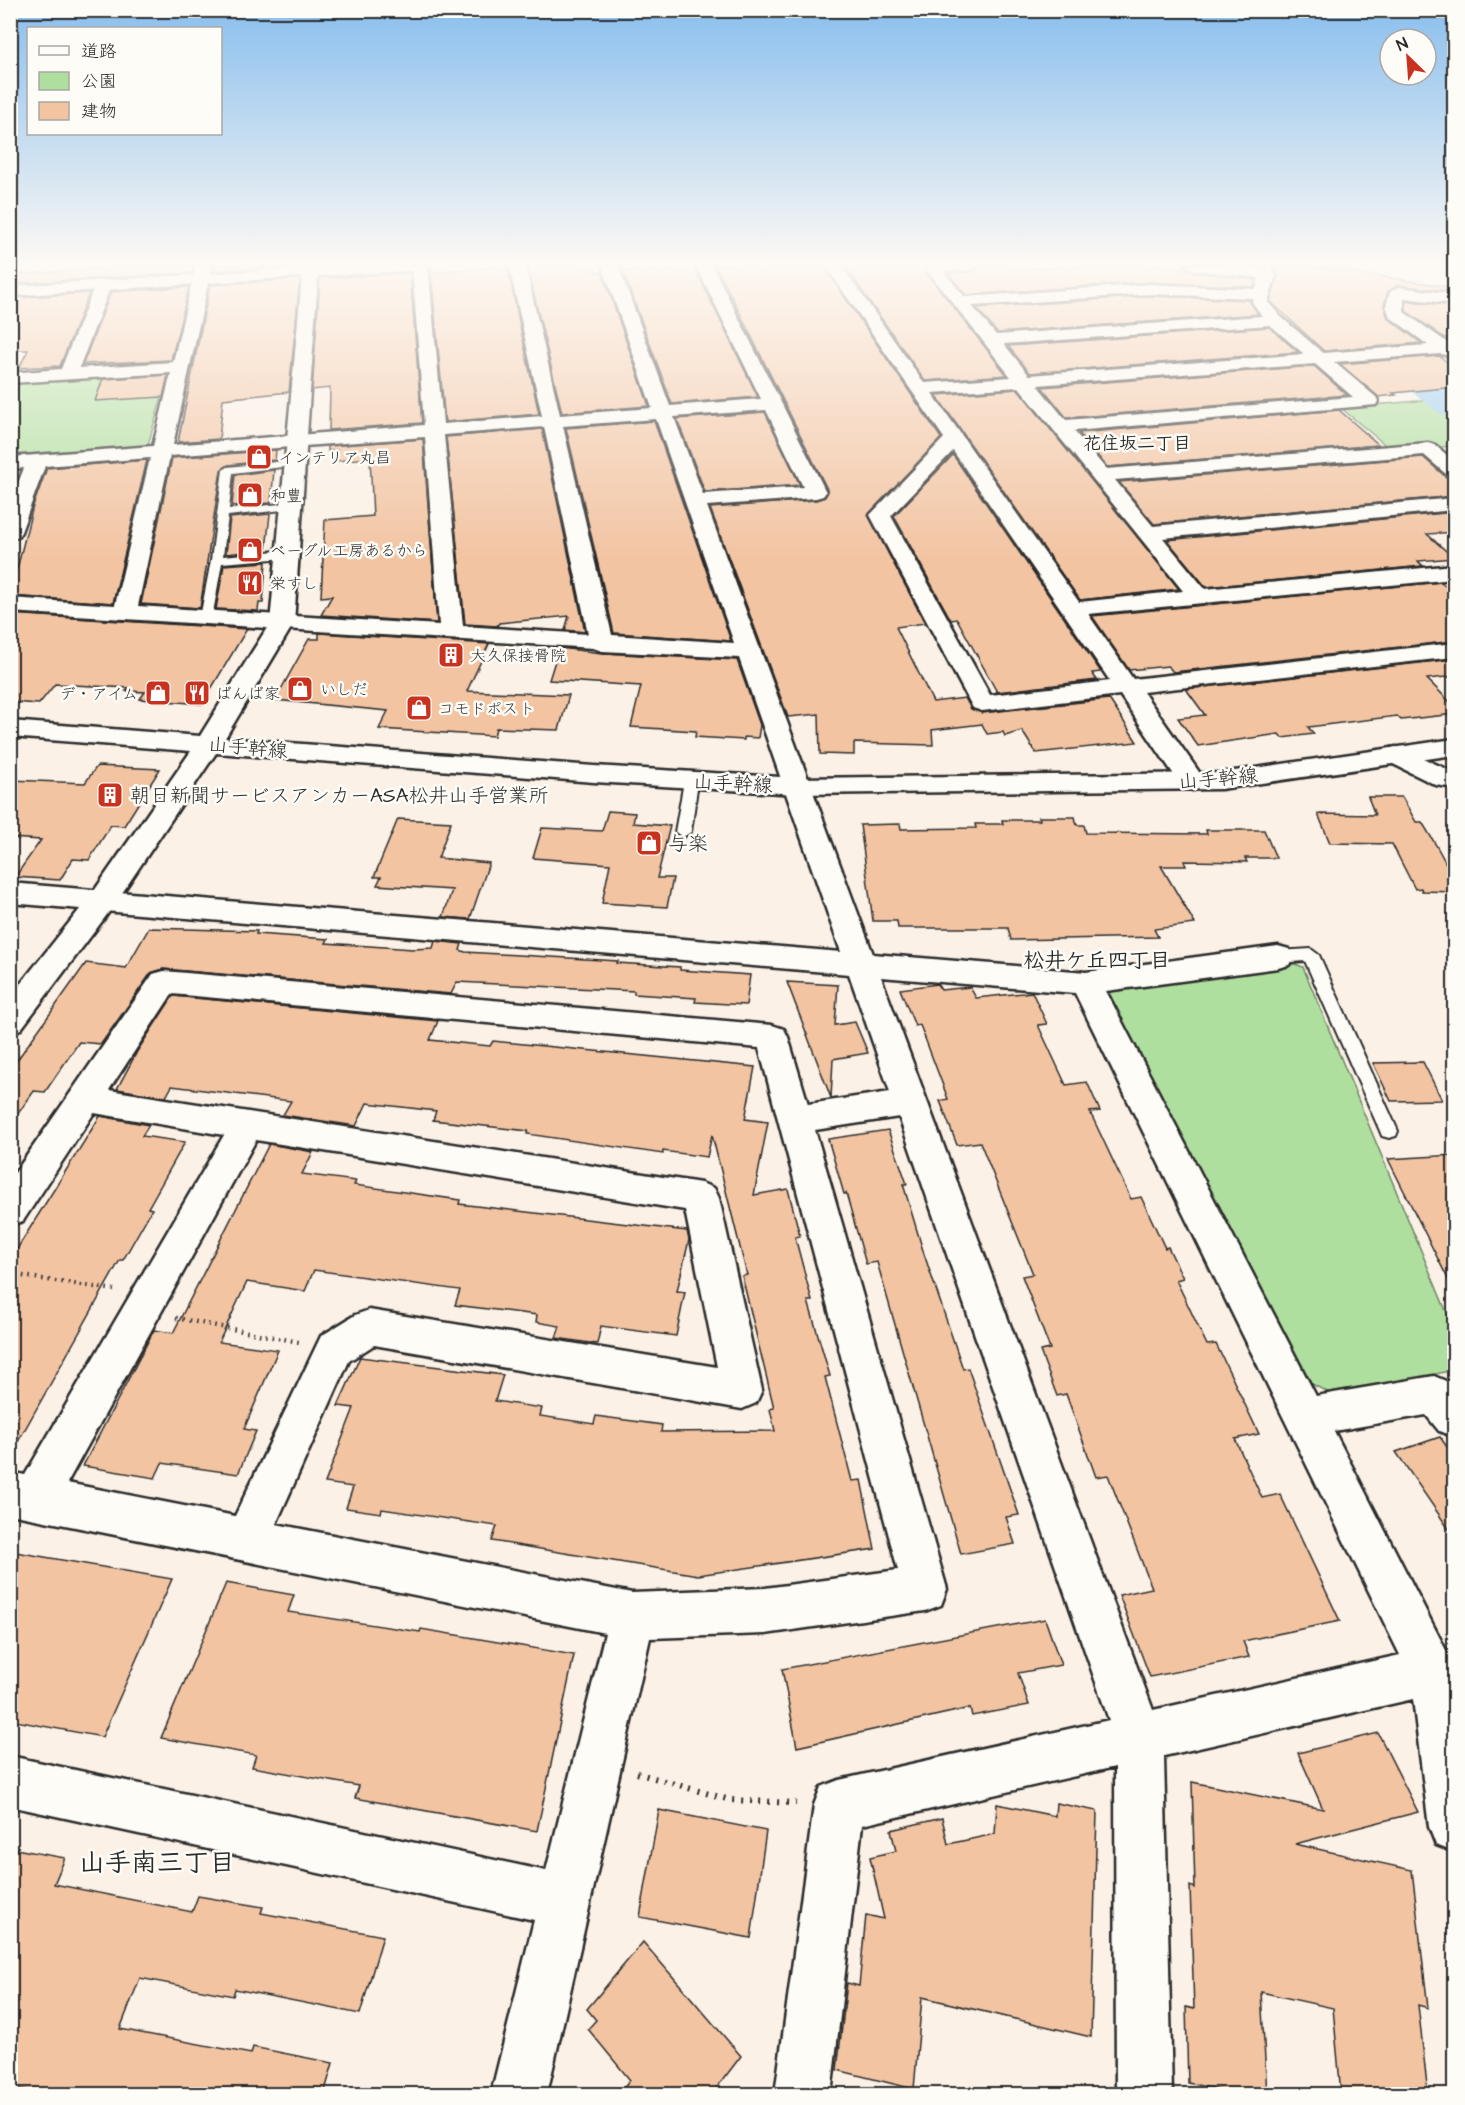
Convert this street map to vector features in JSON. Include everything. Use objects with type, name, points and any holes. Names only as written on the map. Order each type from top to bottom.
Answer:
[{"type":"street","points":[[69,374],[73,363]]},
{"type":"street","points":[[125,612],[182,363]]},
{"type":"street","points":[[10,1021],[102,901],[209,744],[282,623],[303,363]]},
{"type":"street","points":[[429,363],[452,634]]},
{"type":"street","points":[[539,363],[602,644]]},
{"type":"street","points":[[645,363],[1138,1737],[1144,2094]]},
{"type":"street","points":[[695,501],[816,492],[752,363]]},
{"type":"street","points":[[901,363],[1193,782]]},
{"type":"street","points":[[1010,363],[1199,597]]},
{"type":"street","points":[[919,389],[1259,363]]},
{"type":"street","points":[[1061,426],[1369,401],[1333,363]]},
{"type":"street","points":[[10,378],[181,367]]},
{"type":"street","points":[[10,462],[772,404]]},
{"type":"street","points":[[954,439],[880,515],[982,703],[1455,650]]},
{"type":"street","points":[[1100,475],[1428,449],[1455,471]]},
{"type":"street","points":[[10,532],[37,460]]},
{"type":"street","points":[[1148,533],[1455,504]]},
{"type":"street","points":[[1073,609],[1455,572]]},
{"type":"street","points":[[10,605],[602,644],[749,651]]},
{"type":"street","name":"山手幹線","points":[[10,729],[691,781],[797,786],[1193,782],[1455,747]]},
{"type":"street","points":[[1396,755],[1446,779],[1455,780]]},
{"type":"street","points":[[10,893],[1086,982],[1278,957]]},
{"type":"street","points":[[10,1210],[164,982],[772,1037],[793,1120],[925,1589],[765,1611],[633,1616],[23,1495],[146,1304],[247,1125]]},
{"type":"street","points":[[1086,982],[1433,1671],[1455,1827]]},
{"type":"street","points":[[86,1099],[701,1198],[742,1390],[369,1327],[335,1348],[246,1541]]},
{"type":"street","points":[[793,1120],[911,1102]]},
{"type":"street","points":[[1305,1417],[1434,1395],[1455,1418]]},
{"type":"street","points":[[519,2094],[633,1616]]},
{"type":"street","points":[[803,2094],[839,1805],[1433,1671]]},
{"type":"street","points":[[10,1781],[565,1901]]},
{"type":"lane","points":[[206,618],[217,560],[228,470],[295,464]]},
{"type":"lane","points":[[222,513],[291,506]]},
{"type":"lane","points":[[217,560],[287,554]]},
{"type":"lane","points":[[683,832],[691,781]]},
{"type":"lane","points":[[1278,957],[1311,955],[1389,1131]]},
{"type":"path","points":[[10,1274],[335,1348]]},
{"type":"path","points":[[598,1762],[730,1800],[839,1805]]},
{"type":"green space","points":[[169,372],[147,448],[11,458],[11,382]]},
{"type":"green space","points":[[1428,400],[1454,421],[1454,446],[1439,447],[1435,444],[1389,448],[1341,408]]},
{"type":"green space","points":[[1295,964],[1303,967],[1454,1330],[1454,1370],[1335,1396],[1308,1382],[1102,996],[1113,989]]},
{"type":"building","points":[[21,363],[61,363],[60,366],[19,368]]},
{"type":"building","points":[[194,363],[292,363],[289,392],[223,399],[219,439],[178,442]]},
{"type":"building","points":[[314,363],[417,363],[422,423],[329,430],[330,388],[312,390]]},
{"type":"building","points":[[440,363],[528,363],[539,414],[445,422]]},
{"type":"building","points":[[550,363],[634,363],[649,406],[562,413]]},
{"type":"building","points":[[657,363],[741,363],[758,397],[672,404]]},
{"type":"building","points":[[765,363],[890,363],[941,438],[868,515],[925,623],[896,627],[933,702],[965,698],[971,709],[982,713],[1109,699],[1137,742],[1036,753],[1022,731],[1005,736],[1003,732],[987,734],[982,724],[932,730],[933,745],[854,743],[854,755],[820,754],[819,714],[788,717],[710,508],[816,500],[825,497],[828,491]]},
{"type":"building","points":[[913,363],[998,363],[1007,375],[925,381]]},
{"type":"building","points":[[1022,363],[1155,363],[1030,373]]},
{"type":"building","points":[[1449,363],[1455,368],[1455,387],[1393,393],[1396,395],[1378,397],[1340,364]]},
{"type":"building","points":[[1314,366],[1347,395],[1067,418],[1042,387]]},
{"type":"building","points":[[168,375],[163,397],[95,401],[103,379]]},
{"type":"building","points":[[1018,389],[1179,589],[1080,600],[936,395]]},
{"type":"building","points":[[1339,410],[1379,445],[1107,467],[1079,433]]},
{"type":"building","points":[[765,412],[800,485],[705,492],[677,419]]},
{"type":"building","points":[[654,421],[731,641],[614,633],[566,428]]},
{"type":"building","points":[[542,429],[585,632],[565,630],[569,616],[499,623],[497,626],[465,624],[446,437]]},
{"type":"building","points":[[423,439],[437,623],[321,615],[332,596],[321,597],[325,520],[373,516],[370,458],[336,461],[337,450],[328,451],[328,446]]},
{"type":"building","points":[[276,450],[275,460],[228,465],[221,470],[200,608],[141,604],[172,458]]},
{"type":"building","points":[[953,455],[1101,672],[1092,673],[1097,680],[997,692],[957,619],[951,620],[894,516]]},
{"type":"building","points":[[1423,457],[1446,477],[1455,479],[1455,496],[1154,524],[1119,482]]},
{"type":"building","points":[[147,460],[113,603],[10,596],[10,569],[17,569],[33,506],[47,468]]},
{"type":"building","points":[[274,470],[271,503],[232,506],[235,475]]},
{"type":"building","points":[[1455,512],[1455,532],[1427,534],[1454,558],[1418,561],[1423,566],[1206,587],[1167,540]]},
{"type":"building","points":[[270,514],[266,550],[226,554],[230,518]]},
{"type":"building","points":[[266,562],[263,603],[259,603],[258,611],[216,609],[224,565]]},
{"type":"building","points":[[1441,582],[1455,595],[1455,641],[1173,672],[1168,666],[1129,670],[1092,616]]},
{"type":"building","points":[[10,614],[247,629],[202,704],[140,699],[145,692],[126,691],[129,688],[55,684],[39,704],[10,702]]},
{"type":"building","points":[[319,633],[489,644],[467,691],[569,695],[559,730],[496,728],[494,736],[379,729],[388,711],[275,700],[309,639],[319,639]]},
{"type":"building","points":[[559,648],[602,653],[737,660],[760,725],[758,738],[744,737],[744,740],[695,737],[696,731],[631,727],[641,686],[549,680]]},
{"type":"building","points":[[1455,659],[1455,676],[1427,679],[1455,707],[1455,714],[1401,720],[1397,716],[1308,727],[1314,734],[1282,738],[1279,734],[1198,746],[1178,718],[1205,715],[1186,689]]},
{"type":"building","points":[[97,766],[160,769],[124,826],[111,825],[89,860],[73,859],[60,880],[15,877],[41,840],[10,838],[10,780],[85,783]]},
{"type":"building","points":[[1368,797],[1402,797],[1416,822],[1422,822],[1436,845],[1455,880],[1455,892],[1415,889],[1392,844],[1330,843],[1318,814],[1375,815]]},
{"type":"building","points":[[608,811],[635,813],[633,823],[670,826],[657,878],[673,878],[667,907],[602,903],[610,864],[533,858],[542,828],[602,831]]},
{"type":"building","points":[[1039,817],[1075,817],[1077,825],[1084,825],[1086,833],[1207,834],[1206,830],[1264,830],[1276,858],[1245,858],[1247,862],[1184,861],[1186,866],[1161,866],[1195,924],[1154,929],[1158,937],[1011,940],[1008,928],[898,928],[897,921],[873,921],[860,825],[900,824],[901,829],[976,828],[975,824],[1003,824],[1002,820],[1040,820]]},
{"type":"building","points":[[398,819],[451,822],[438,858],[489,863],[470,919],[443,917],[452,890],[377,885],[381,877],[374,877]]},
{"type":"building","points":[[149,928],[257,931],[256,934],[328,939],[326,943],[413,949],[433,948],[435,941],[462,944],[460,950],[465,952],[618,961],[617,963],[680,967],[680,970],[750,975],[746,1005],[695,1002],[696,998],[634,994],[634,991],[457,982],[451,994],[163,969],[151,973],[101,1044],[79,1042],[45,1092],[34,1091],[10,1125],[10,1070],[86,963],[126,968]]},
{"type":"building","points":[[787,982],[838,985],[835,1025],[855,1022],[868,1053],[833,1059],[831,1098]]},
{"type":"building","points":[[937,984],[941,990],[970,987],[976,998],[1032,992],[1047,1024],[1038,1025],[1066,1085],[1087,1082],[1100,1111],[1090,1112],[1131,1199],[1141,1197],[1165,1248],[1168,1247],[1183,1278],[1176,1280],[1207,1345],[1216,1344],[1259,1434],[1235,1439],[1262,1498],[1280,1494],[1340,1621],[1243,1641],[1249,1657],[1150,1677],[1119,1595],[1152,1588],[1108,1475],[1096,1477],[1066,1394],[1057,1396],[1040,1351],[1050,1349],[1022,1276],[1033,1274],[980,1142],[957,1145],[940,1101],[948,1099],[920,1025],[915,1026],[900,989]]},
{"type":"building","points":[[173,996],[438,1021],[430,1040],[490,1046],[493,1041],[755,1067],[745,1119],[768,1122],[754,1195],[788,1189],[800,1236],[795,1237],[812,1301],[808,1301],[830,1376],[825,1377],[852,1481],[861,1480],[875,1549],[698,1575],[492,1541],[497,1526],[382,1509],[381,1513],[346,1508],[353,1487],[325,1483],[354,1408],[338,1406],[360,1357],[503,1375],[495,1401],[542,1408],[540,1416],[594,1424],[596,1416],[662,1425],[661,1432],[775,1431],[770,1409],[774,1408],[742,1276],[747,1275],[712,1135],[707,1157],[663,1151],[663,1154],[527,1134],[528,1131],[433,1120],[436,1111],[367,1103],[356,1126],[283,1115],[291,1101],[172,1086],[166,1097],[117,1089],[138,1050]]},
{"type":"building","points":[[1423,1062],[1442,1100],[1391,1101],[1373,1063]]},
{"type":"building","points":[[100,1116],[149,1125],[142,1136],[185,1142],[148,1208],[152,1209],[123,1260],[120,1260],[10,1456],[10,1260]]},
{"type":"building","points":[[888,1130],[907,1184],[903,1184],[924,1254],[963,1369],[968,1368],[1019,1515],[1006,1517],[1015,1544],[961,1554],[877,1262],[866,1264],[846,1193],[844,1194],[828,1139]]},
{"type":"building","points":[[269,1144],[313,1152],[302,1174],[356,1181],[354,1185],[460,1200],[459,1204],[687,1231],[689,1240],[677,1291],[685,1292],[676,1336],[601,1326],[597,1344],[556,1338],[560,1326],[536,1322],[537,1315],[455,1305],[460,1290],[314,1270],[305,1291],[247,1282],[219,1342],[278,1350],[244,1429],[256,1431],[238,1474],[162,1463],[155,1478],[83,1466],[154,1330],[173,1333]]},
{"type":"building","points":[[1455,1155],[1455,1293],[1388,1159]]},
{"type":"building","points":[[1440,1437],[1455,1458],[1455,1538],[1396,1452]]},
{"type":"building","points":[[10,1551],[172,1579],[102,1737],[10,1720]]},
{"type":"building","points":[[226,1583],[294,1595],[288,1612],[420,1632],[421,1629],[574,1655],[537,1831],[355,1798],[359,1786],[252,1767],[256,1755],[161,1738]]},
{"type":"building","points":[[1045,1619],[1061,1665],[1018,1673],[1029,1705],[972,1716],[970,1708],[797,1747],[782,1669]]},
{"type":"building","points":[[1378,1733],[1418,1812],[1295,1844],[1412,1870],[1428,2008],[1418,2005],[1428,2094],[1341,2094],[1333,2008],[1261,1992],[1267,2094],[1237,2094],[1188,2083],[1186,2007],[1194,2009],[1190,1886],[1195,1888],[1192,1782],[1323,1809],[1298,1753]]},
{"type":"building","points":[[1056,1803],[1097,1811],[1091,2037],[922,1997],[914,2089],[837,2070],[847,1983],[859,1986],[866,1915],[884,1919],[870,1857],[896,1851],[891,1830],[942,1818],[948,1844],[995,1834],[997,1804],[1055,1816]]},
{"type":"building","points":[[659,1810],[766,1831],[751,1938],[640,1917]]},
{"type":"building","points":[[10,1848],[65,1858],[54,1884],[192,1912],[198,1896],[263,1907],[261,1913],[383,1936],[360,2014],[235,1989],[233,1996],[140,1978],[120,2029],[251,2054],[253,2047],[333,2063],[324,2094],[48,2094],[10,2087]]},
{"type":"building","points":[[643,1942],[741,2056],[712,2094],[619,2094],[630,2080],[588,2029],[596,2020],[587,2009]]},
{"type":"waterway","points":[[1399,363],[1454,406]]},
{"type":"place","name":"インテリア丸昌","points":[[259,457]]},
{"type":"place","name":"和豊","points":[[250,495]]},
{"type":"place","name":"ベーグル工房あるから","points":[[250,550]]},
{"type":"place","name":"栄すし","points":[[250,583]]},
{"type":"place","name":"大久保接骨院","points":[[451,655]]},
{"type":"place","name":"いしだ","points":[[300,689]]},
{"type":"place","name":"デ・アイム","points":[[158,693]]},
{"type":"place","name":"ばんば家","points":[[197,693]]},
{"type":"place","name":"コモドポスト","points":[[419,708]]},
{"type":"place","name":"朝日新聞サービスアンカーASA松井山手営業所","points":[[110,795]]},
{"type":"place","name":"与楽","points":[[649,843]]},
{"type":"district","name":"花住坂二丁目","points":[[1137,443]]},
{"type":"district","name":"松井ケ丘四丁目","points":[[1097,960]]},
{"type":"district","name":"山手南三丁目","points":[[157,1862]]}]
